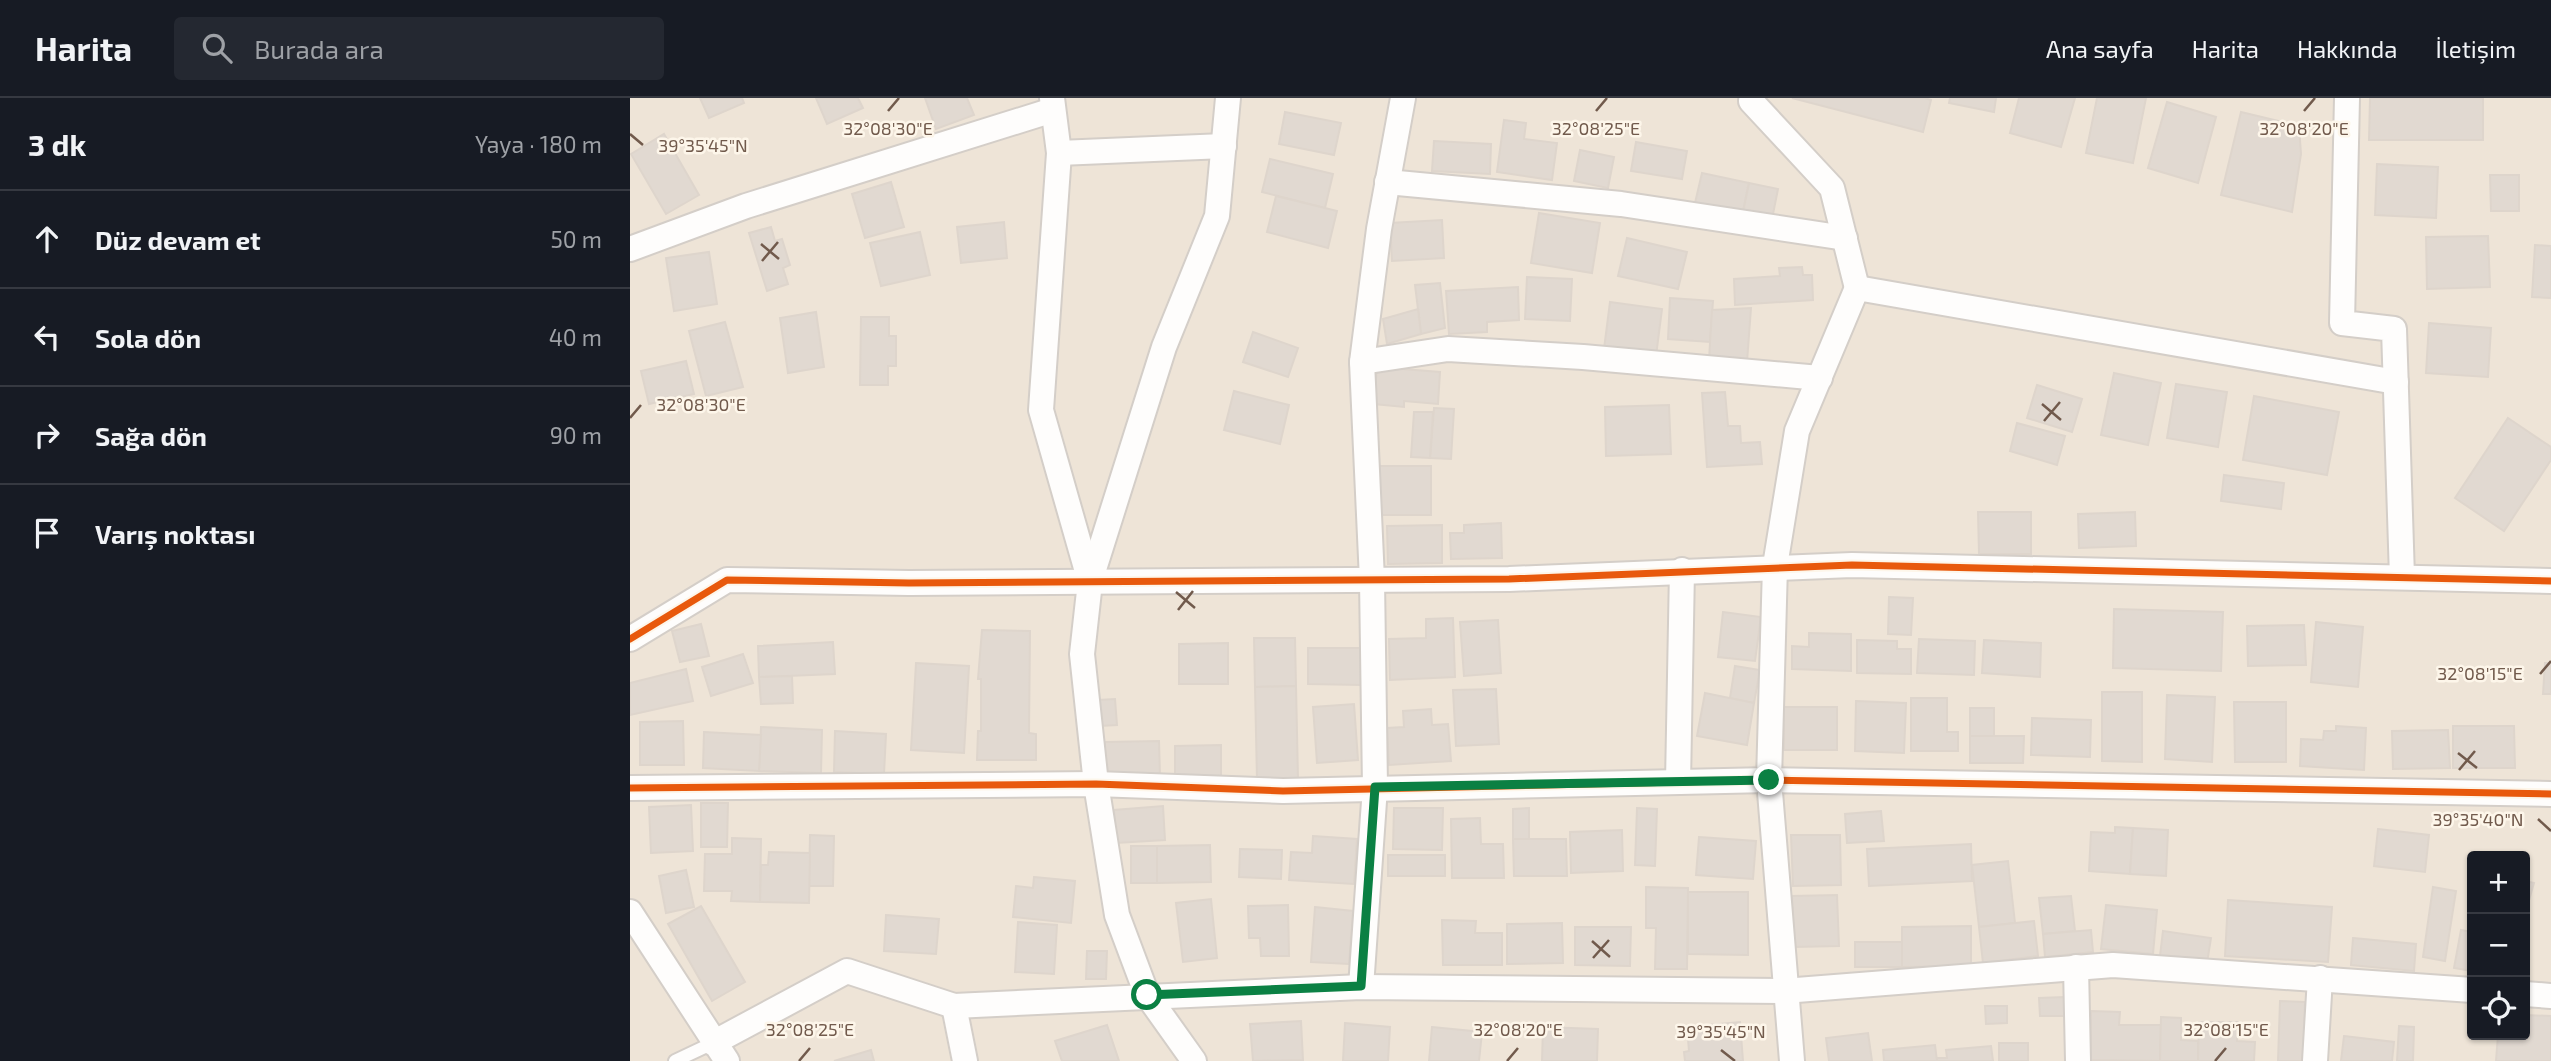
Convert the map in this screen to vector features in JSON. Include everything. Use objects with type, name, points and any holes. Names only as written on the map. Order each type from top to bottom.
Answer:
[{"type":"street","points":[[1194,1061],[1147,995],[1117,915],[1096,784],[1082,654],[1090,582],[1164,347],[1217,216],[1228,98]]},
{"type":"street","points":[[1361,986],[1375,787],[1372,580],[1362,362],[1387,181],[1403,98]]},
{"type":"street","points":[[2347,98],[2342,323],[2394,329],[2402,577]]},
{"type":"street","points":[[1746,99],[1832,188],[1857,288],[1797,431],[1775,566],[1769,780],[1784,991],[1792,1061]]},
{"type":"street","points":[[630,249],[746,206],[1052,104],[1059,153],[1041,410],[1090,582]]},
{"type":"street","points":[[1059,153],[1224,146]]},
{"type":"street","points":[[1387,181],[1621,204],[1844,238]]},
{"type":"street","points":[[1857,288],[2396,382]]},
{"type":"street","points":[[1362,362],[1448,349],[1583,357],[1819,378]]},
{"type":"street","points":[[630,639],[727,580],[909,583],[1508,579],[1775,566],[1852,565],[2551,581]]},
{"type":"street","points":[[1678,782],[1682,570]]},
{"type":"street","points":[[630,788],[1096,784],[1283,791],[1769,780],[2551,794]]},
{"type":"street","points":[[630,912],[720,1052],[846,971],[954,1006],[1361,986],[1784,991],[2112,965],[2467,990]]},
{"type":"street","points":[[2076,967],[2078,1061]]},
{"type":"street","points":[[2315,1061],[2320,978]]},
{"type":"street","points":[[2530,994],[2551,996]]},
{"type":"street","points":[[954,1006],[965,1061]]},
{"type":"lane","points":[[675,1061],[720,1052]]},
{"type":"shaded area","points":[[630,98],[2551,98],[2551,1061],[630,1061]]},
{"type":"building","points":[[700,98],[742,98],[744,103],[709,118]]},
{"type":"building","points":[[816,98],[858,98],[863,108],[827,124]]},
{"type":"building","points":[[925,98],[967,98],[974,115],[936,129]]},
{"type":"building","points":[[1792,98],[1925,98],[1931,100],[1923,132]]},
{"type":"building","points":[[1950,98],[1996,98],[1994,112],[1949,103]]},
{"type":"building","points":[[2019,98],[2075,98],[2061,147],[2010,133]]},
{"type":"building","points":[[2097,98],[2146,98],[2133,163],[2086,153]]},
{"type":"building","points":[[2370,98],[2483,98],[2483,140],[2369,140]]},
{"type":"building","points":[[2167,102],[2216,117],[2198,183],[2148,168]]},
{"type":"building","points":[[1285,112],[1341,123],[1334,155],[1279,144]]},
{"type":"building","points":[[2241,112],[2299,126],[2301,154],[2292,212],[2221,195]]},
{"type":"building","points":[[1504,120],[1526,123],[1524,139],[1557,143],[1552,180],[1497,172]]},
{"type":"building","points":[[664,134],[699,195],[666,214],[631,154]]},
{"type":"building","points":[[1434,141],[1491,144],[1490,174],[1432,171]]},
{"type":"building","points":[[1636,142],[1687,151],[1682,179],[1631,171]]},
{"type":"building","points":[[1580,150],[1614,157],[1608,188],[1574,181]]},
{"type":"building","points":[[1270,159],[1333,174],[1325,208],[1262,192]]},
{"type":"building","points":[[2377,164],[2438,167],[2436,218],[2375,215]]},
{"type":"building","points":[[1702,173],[1749,183],[1743,212],[1695,203]]},
{"type":"building","points":[[2490,175],[2519,175],[2519,211],[2491,211]]},
{"type":"building","points":[[891,182],[904,227],[865,238],[852,194]]},
{"type":"building","points":[[1749,183],[1778,189],[1772,219],[1743,212]]},
{"type":"building","points":[[1276,196],[1337,211],[1328,248],[1267,232]]},
{"type":"building","points":[[1539,213],[1600,223],[1592,273],[1531,263]]},
{"type":"building","points":[[1442,220],[1444,258],[1392,261],[1390,223]]},
{"type":"building","points":[[1004,222],[1007,258],[961,263],[957,227]]},
{"type":"building","points":[[771,227],[775,241],[782,239],[790,265],[783,268],[788,284],[767,291],[749,233]]},
{"type":"building","points":[[920,232],[930,275],[881,286],[870,243]]},
{"type":"building","points":[[2488,236],[2490,287],[2427,289],[2426,237]]},
{"type":"building","points":[[1627,238],[1687,252],[1678,289],[1618,276]]},
{"type":"building","points":[[2535,245],[2551,246],[2551,298],[2532,297]]},
{"type":"building","points":[[709,252],[717,304],[674,311],[666,258]]},
{"type":"building","points":[[1802,267],[1803,275],[1812,275],[1813,300],[1735,305],[1734,279],[1780,276],[1779,268]]},
{"type":"building","points":[[1527,277],[1572,279],[1570,321],[1525,319]]},
{"type":"building","points":[[1440,283],[1445,328],[1421,334],[1415,285]]},
{"type":"building","points":[[1518,287],[1519,320],[1487,322],[1487,332],[1449,334],[1446,291]]},
{"type":"building","points":[[1670,298],[1713,301],[1710,342],[1668,339]]},
{"type":"building","points":[[1610,302],[1662,309],[1656,356],[1604,349]]},
{"type":"building","points":[[1751,308],[1747,362],[1709,360],[1712,310]]},
{"type":"building","points":[[1418,309],[1421,334],[1387,344],[1383,319]]},
{"type":"building","points":[[816,312],[824,367],[788,373],[780,318]]},
{"type":"building","points":[[861,317],[889,317],[889,336],[896,336],[896,366],[888,366],[888,385],[860,385]]},
{"type":"building","points":[[725,322],[743,387],[706,396],[689,331]]},
{"type":"building","points":[[2429,323],[2491,328],[2488,377],[2426,373]]},
{"type":"building","points":[[1253,332],[1298,348],[1288,377],[1243,362]]},
{"type":"building","points":[[686,361],[694,394],[649,404],[641,371]]},
{"type":"building","points":[[1377,367],[1440,372],[1438,404],[1404,401],[1404,407],[1374,404]]},
{"type":"building","points":[[2114,373],[2161,383],[2148,445],[2101,435]]},
{"type":"building","points":[[2176,384],[2227,392],[2218,447],[2167,438]]},
{"type":"building","points":[[2037,385],[2082,399],[2072,432],[2027,418]]},
{"type":"building","points":[[1234,391],[1289,405],[1280,444],[1224,430]]},
{"type":"building","points":[[1725,392],[1728,426],[1740,426],[1741,443],[1760,442],[1762,464],[1707,467],[1702,393]]},
{"type":"building","points":[[2254,396],[2339,412],[2327,475],[2243,460]]},
{"type":"building","points":[[1669,405],[1671,454],[1606,456],[1605,407]]},
{"type":"building","points":[[1434,408],[1454,409],[1451,459],[1430,458]]},
{"type":"building","points":[[1414,412],[1433,412],[1430,458],[1411,457]]},
{"type":"building","points":[[2508,418],[2551,447],[2551,460],[2504,531],[2455,498]]},
{"type":"building","points":[[2017,423],[2065,436],[2057,465],[2010,451]]},
{"type":"building","points":[[1378,466],[1431,466],[1431,515],[1378,515]]},
{"type":"building","points":[[2224,475],[2284,483],[2281,509],[2221,501]]},
{"type":"building","points":[[1978,512],[2031,512],[2031,554],[1979,554]]},
{"type":"building","points":[[2135,512],[2136,546],[2079,548],[2078,514]]},
{"type":"building","points":[[1501,523],[1502,558],[1451,559],[1450,533],[1464,533],[1464,525]]},
{"type":"building","points":[[1442,525],[1442,563],[1388,564],[1387,526]]},
{"type":"building","points":[[1889,597],[1913,598],[1911,635],[1888,634]]},
{"type":"building","points":[[2114,609],[2223,612],[2221,671],[2113,668]]},
{"type":"building","points":[[1723,612],[1761,617],[1755,661],[1718,657]]},
{"type":"building","points":[[1453,618],[1455,677],[1390,680],[1389,639],[1426,638],[1426,619]]},
{"type":"building","points":[[1498,620],[1501,673],[1464,676],[1460,622]]},
{"type":"building","points":[[2316,622],[2363,627],[2358,687],[2311,682]]},
{"type":"building","points":[[701,624],[709,656],[680,662],[672,631]]},
{"type":"building","points":[[2304,625],[2306,665],[2248,666],[2247,626]]},
{"type":"building","points":[[982,630],[1030,631],[1029,733],[1036,734],[1036,760],[977,760],[978,731],[981,731],[981,679],[978,679]]},
{"type":"building","points":[[1809,633],[1851,634],[1851,671],[1792,669],[1792,646],[1809,647]]},
{"type":"building","points":[[1254,638],[1295,638],[1296,686],[1255,687]]},
{"type":"building","points":[[1919,639],[1975,641],[1974,675],[1917,673]]},
{"type":"building","points":[[1857,640],[1897,641],[1897,649],[1911,649],[1911,674],[1857,673]]},
{"type":"building","points":[[1984,640],[2041,643],[2040,677],[1982,673]]},
{"type":"building","points":[[833,642],[835,674],[759,677],[758,646]]},
{"type":"building","points":[[1228,643],[1228,684],[1179,684],[1179,644]]},
{"type":"building","points":[[1308,648],[1362,648],[1362,685],[1308,684]]},
{"type":"building","points":[[743,654],[753,683],[711,696],[702,667]]},
{"type":"building","points":[[916,663],[969,666],[964,753],[911,750]]},
{"type":"building","points":[[2545,663],[2551,663],[2551,694],[2543,694]]},
{"type":"building","points":[[1735,666],[1760,670],[1754,703],[1730,698]]},
{"type":"building","points":[[686,669],[693,701],[630,715],[630,683]]},
{"type":"building","points":[[792,676],[793,703],[761,704],[759,677]]},
{"type":"building","points":[[1296,686],[1298,779],[1257,780],[1255,687]]},
{"type":"building","points":[[1496,689],[1499,744],[1456,746],[1453,690]]},
{"type":"building","points":[[2102,692],[2142,692],[2142,762],[2102,761]]},
{"type":"building","points":[[1705,693],[1754,703],[1747,745],[1697,736]]},
{"type":"building","points":[[2167,695],[2215,697],[2212,762],[2165,759]]},
{"type":"building","points":[[1911,698],[1947,698],[1947,732],[1958,732],[1958,751],[1911,751]]},
{"type":"building","points":[[1115,699],[1117,725],[1100,726],[1098,700]]},
{"type":"building","points":[[1856,701],[1906,703],[1904,753],[1855,751]]},
{"type":"building","points":[[2234,702],[2286,702],[2286,762],[2235,762]]},
{"type":"building","points":[[1354,704],[1358,760],[1317,763],[1313,707]]},
{"type":"building","points":[[1784,707],[1837,707],[1837,750],[1784,750]]},
{"type":"building","points":[[1970,708],[1994,708],[1994,736],[1970,736]]},
{"type":"building","points":[[1431,709],[1432,725],[1448,724],[1451,761],[1389,765],[1387,728],[1404,727],[1403,711]]},
{"type":"building","points":[[2032,718],[2091,720],[2090,757],[2031,755]]},
{"type":"building","points":[[683,721],[684,765],[640,765],[640,722]]},
{"type":"building","points":[[2336,726],[2366,728],[2364,770],[2300,766],[2301,739],[2323,740],[2324,731],[2336,731]]},
{"type":"building","points":[[2453,726],[2514,726],[2515,768],[2453,768]]},
{"type":"building","points":[[761,727],[822,730],[821,773],[759,771]]},
{"type":"building","points":[[2448,730],[2450,768],[2393,769],[2392,731]]},
{"type":"building","points":[[835,731],[886,734],[884,774],[834,772]]},
{"type":"building","points":[[704,732],[761,735],[759,771],[703,768]]},
{"type":"building","points":[[1970,736],[2024,736],[2023,763],[1970,763]]},
{"type":"building","points":[[1159,741],[1160,777],[1105,777],[1105,742]]},
{"type":"building","points":[[1221,745],[1221,778],[1175,779],[1175,746]]},
{"type":"building","points":[[701,803],[728,803],[727,847],[701,847]]},
{"type":"building","points":[[691,805],[693,851],[651,853],[649,807]]},
{"type":"building","points":[[1163,806],[1165,840],[1116,843],[1114,810]]},
{"type":"building","points":[[1394,808],[1443,808],[1442,850],[1393,849]]},
{"type":"building","points":[[1529,808],[1529,839],[1513,839],[1513,809]]},
{"type":"building","points":[[1637,808],[1657,809],[1655,866],[1635,865]]},
{"type":"building","points":[[1881,811],[1884,841],[1847,843],[1845,814]]},
{"type":"building","points":[[1480,818],[1481,844],[1503,844],[1504,878],[1452,878],[1451,819]]},
{"type":"building","points":[[2115,827],[2133,828],[2130,874],[2089,871],[2091,832],[2115,833]]},
{"type":"building","points":[[2133,828],[2168,830],[2166,876],[2130,874]]},
{"type":"building","points":[[2378,829],[2429,835],[2425,872],[2374,866]]},
{"type":"building","points":[[1622,830],[1623,871],[1571,873],[1570,832]]},
{"type":"building","points":[[810,835],[834,836],[833,886],[809,886]]},
{"type":"building","points":[[1791,835],[1840,835],[1841,885],[1793,886]]},
{"type":"building","points":[[1313,836],[1357,839],[1354,884],[1289,880],[1291,852],[1312,853]]},
{"type":"building","points":[[1699,837],[1756,841],[1753,879],[1696,875]]},
{"type":"building","points":[[732,838],[761,839],[760,902],[731,901],[732,891],[704,891],[705,854],[732,854]]},
{"type":"building","points":[[1513,839],[1566,839],[1567,876],[1514,876]]},
{"type":"building","points":[[1971,844],[1972,881],[1869,886],[1867,849]]},
{"type":"building","points":[[1210,845],[1211,882],[1157,883],[1157,846]]},
{"type":"building","points":[[1131,846],[1157,846],[1157,883],[1131,883]]},
{"type":"building","points":[[1240,849],[1282,850],[1281,879],[1239,877]]},
{"type":"building","points":[[769,852],[810,853],[809,903],[760,902],[761,865],[768,865]]},
{"type":"building","points":[[1388,855],[1445,855],[1445,876],[1388,876]]},
{"type":"building","points":[[2008,861],[2015,923],[1979,927],[1972,865]]},
{"type":"building","points":[[686,870],[694,907],[666,913],[659,876]]},
{"type":"building","points":[[1034,877],[1075,881],[1071,923],[1013,917],[1016,886],[1033,888]]},
{"type":"building","points":[[1646,887],[1688,888],[1687,969],[1655,969],[1656,928],[1646,928]]},
{"type":"building","points":[[2433,887],[2456,891],[2445,961],[2423,957]]},
{"type":"building","points":[[1688,892],[1748,892],[1748,955],[1688,954]]},
{"type":"building","points":[[1837,895],[1839,946],[1794,947],[1792,896]]},
{"type":"building","points":[[2071,896],[2075,931],[2043,934],[2039,898]]},
{"type":"building","points":[[1211,899],[1217,958],[1183,962],[1176,903]]},
{"type":"building","points":[[2228,900],[2332,907],[2328,962],[2225,956]]},
{"type":"building","points":[[1288,905],[1289,956],[1261,956],[1260,938],[1249,938],[1248,906]]},
{"type":"building","points":[[2106,905],[2157,910],[2153,954],[2101,949]]},
{"type":"building","points":[[701,906],[745,982],[712,1001],[668,924]]},
{"type":"building","points":[[1315,907],[1353,911],[1349,964],[1311,962]]},
{"type":"building","points":[[886,915],[939,919],[936,954],[884,951]]},
{"type":"building","points":[[1442,920],[1476,921],[1475,933],[1502,933],[1502,965],[1443,965]]},
{"type":"building","points":[[2034,921],[2038,956],[1983,963],[1979,927]]},
{"type":"building","points":[[1018,922],[1057,925],[1054,974],[1015,972]]},
{"type":"building","points":[[1562,923],[1563,963],[1507,964],[1507,924]]},
{"type":"building","points":[[1971,926],[1971,966],[1902,967],[1902,927]]},
{"type":"building","points":[[1575,927],[1631,927],[1630,966],[1575,965]]},
{"type":"building","points":[[2091,930],[2093,952],[2045,957],[2043,934]]},
{"type":"building","points":[[2461,930],[2467,931],[2467,970],[2454,968]]},
{"type":"building","points":[[2163,931],[2211,938],[2207,963],[2160,956]]},
{"type":"building","points":[[2353,938],[2416,944],[2414,971],[2351,965]]},
{"type":"building","points":[[1855,942],[1902,942],[1902,967],[1855,967]]},
{"type":"building","points":[[1087,951],[1107,951],[1106,979],[1086,979]]},
{"type":"building","points":[[2064,997],[2065,1016],[2040,1016],[2039,998]]},
{"type":"building","points":[[2280,1001],[2305,1002],[2303,1061],[2278,1061]]},
{"type":"building","points":[[1985,1006],[2007,1006],[2007,1023],[1986,1024]]},
{"type":"building","points":[[2091,1011],[2120,1012],[2119,1025],[2161,1025],[2160,1061],[2091,1060]]},
{"type":"building","points":[[2530,1015],[2551,1016],[2551,1061],[2496,1061],[2498,1040],[2530,1040]]},
{"type":"building","points":[[2161,1017],[2181,1018],[2181,1040],[2198,1041],[2198,1061],[2160,1061]]},
{"type":"building","points":[[1301,1021],[1303,1060],[1253,1061],[1250,1024]]},
{"type":"building","points":[[1740,1022],[1743,1061],[1685,1061],[1684,1052],[1689,1051],[1687,1027]]},
{"type":"building","points":[[2199,1022],[2238,1022],[2237,1041],[2255,1042],[2254,1061],[2198,1061]]},
{"type":"building","points":[[1345,1023],[1390,1027],[1388,1061],[1343,1061]]},
{"type":"building","points":[[1107,1025],[1119,1061],[1062,1061],[1055,1041]]},
{"type":"building","points":[[2399,1026],[2414,1027],[2413,1061],[2397,1061]]},
{"type":"building","points":[[1432,1027],[1482,1032],[1479,1061],[1429,1061]]},
{"type":"building","points":[[1543,1027],[1598,1029],[1597,1061],[1542,1061]]},
{"type":"building","points":[[1868,1033],[1872,1061],[1829,1061],[1826,1038]]},
{"type":"building","points":[[2344,1036],[2394,1042],[2392,1061],[2341,1061]]},
{"type":"building","points":[[1999,1043],[2028,1043],[2028,1061],[1999,1061]]},
{"type":"building","points":[[1935,1045],[1937,1061],[1884,1061],[1883,1050]]},
{"type":"building","points":[[1991,1046],[1993,1061],[1937,1061],[1937,1058],[1947,1058],[1946,1050]]},
{"type":"building","points":[[871,1050],[874,1061],[834,1061]]},
{"type":"cycle path","points":[[630,639],[727,580],[909,583],[1509,579],[1852,565],[2551,581]]},
{"type":"cycle path","points":[[630,788],[1096,784],[1283,791],[1769,780],[2551,794]]},
{"type":"route","points":[[1147,995],[1361,986],[1375,787],[1769,780]]}]
